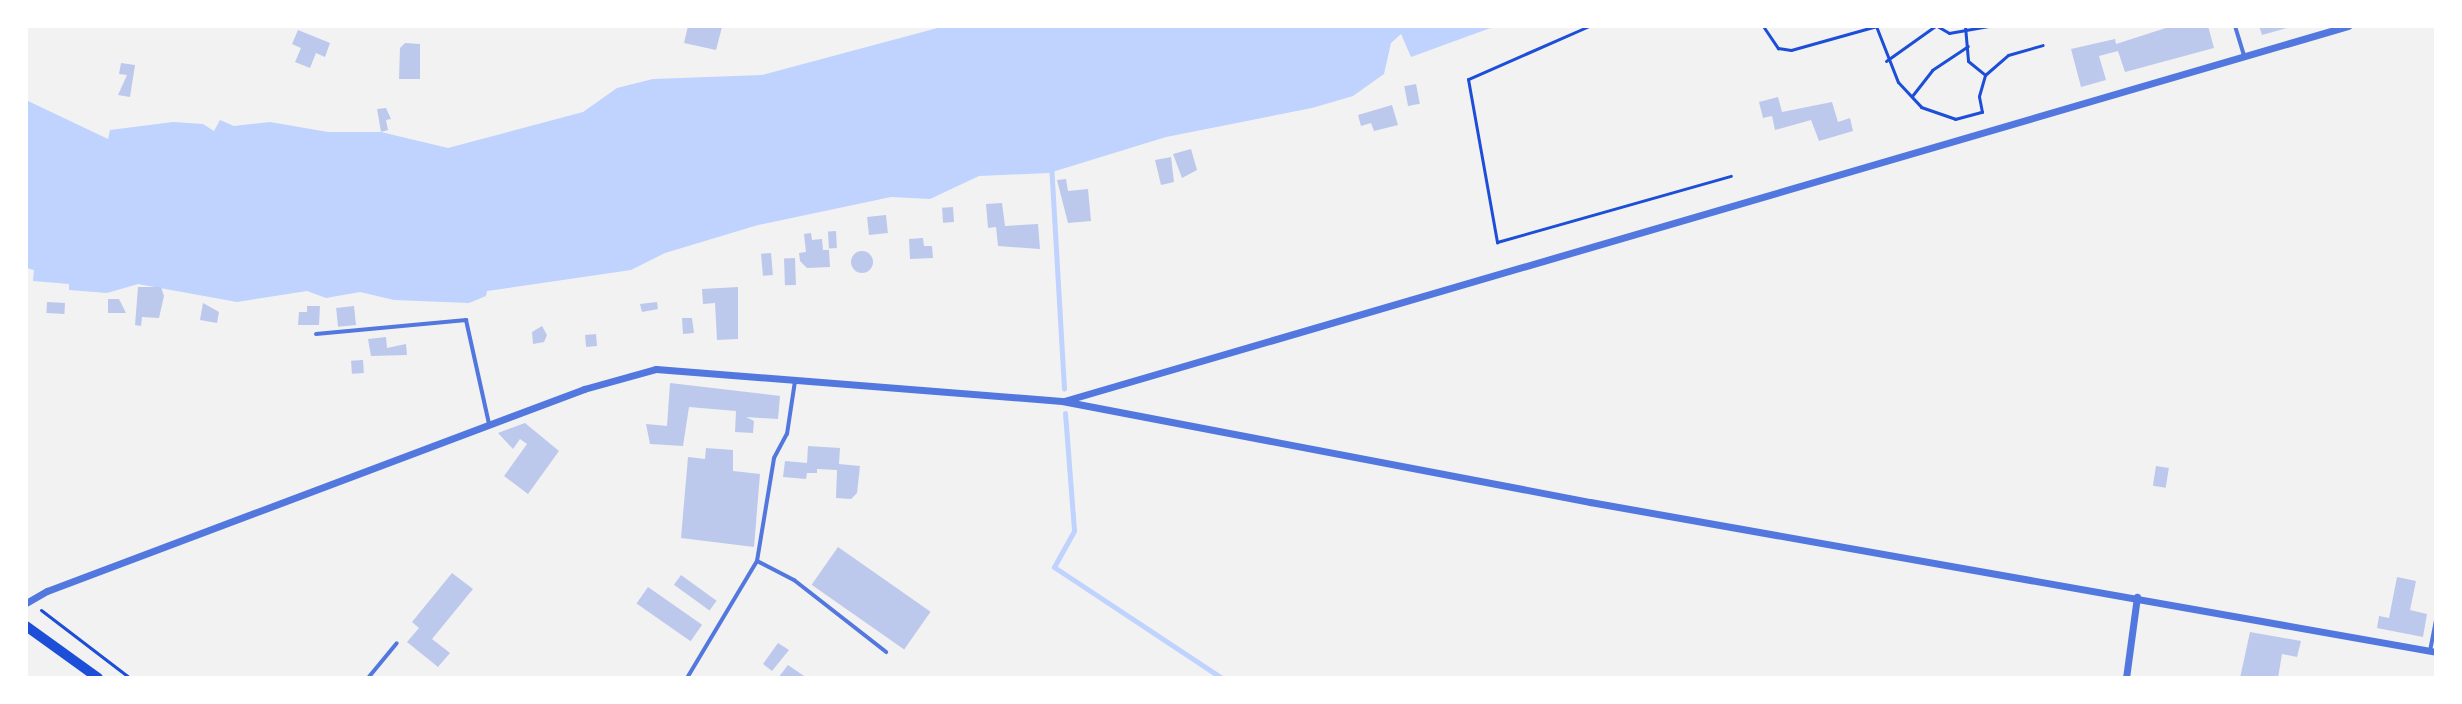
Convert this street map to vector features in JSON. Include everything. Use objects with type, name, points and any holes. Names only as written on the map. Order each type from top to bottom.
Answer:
[{"type":"main road","points":[[26,626],[98,678]]},
{"type":"street","points":[[1062,401],[2348,26]]},
{"type":"street","points":[[27,602],[584,389],[656,369],[1062,401],[1590,502],[2433,651]]},
{"type":"street","points":[[2126,678],[2137,597]]},
{"type":"lane","points":[[2235,26],[2244,56]]},
{"type":"lane","points":[[316,334],[466,320],[489,427]]},
{"type":"lane","points":[[687,678],[757,561],[774,458],[787,434],[796,378]]},
{"type":"lane","points":[[757,561],[794,580],[886,652]]},
{"type":"lane","points":[[2433,651],[2436,620]]},
{"type":"lane","points":[[368,678],[397,643]]},
{"type":"path","points":[[1589,26],[1468,79],[1497,242],[1731,176]]},
{"type":"path","points":[[1763,26],[1778,48],[1791,50],[1876,26],[1886,61],[1911,97],[1921,107],[1955,119],[1982,112],[1979,96],[1985,75],[2008,55],[2043,45]]},
{"type":"path","points":[[1886,61],[1936,26],[1949,33],[1988,26]]},
{"type":"path","points":[[1965,26],[1968,61],[1985,75]]},
{"type":"path","points":[[1911,97],[1932,70],[1968,46]]},
{"type":"path","points":[[27,602],[130,678]]},
{"type":"water","points":[[945,26],[1496,26],[1411,57],[1401,34],[1391,43],[1384,74],[1353,96],[1312,108],[1166,137],[1049,173],[979,176],[930,199],[891,197],[758,225],[665,253],[631,270],[487,291],[486,296],[469,303],[394,300],[360,292],[326,298],[307,291],[237,302],[138,284],[107,293],[69,290],[69,284],[33,281],[34,270],[26,268],[26,100],[108,139],[110,130],[173,122],[203,124],[214,131],[220,120],[234,126],[270,122],[328,132],[381,132],[448,148],[583,112],[617,88],[653,79],[762,75]]},
{"type":"building","points":[[688,26],[722,27],[716,50],[684,43]]},
{"type":"building","points":[[2172,26],[2208,26],[2214,48],[2125,72],[2118,51],[2099,56],[2106,80],[2081,87],[2071,49],[2115,39],[2116,44]]},
{"type":"building","points":[[2259,26],[2291,26],[2291,27],[2262,35]]},
{"type":"building","points":[[298,30],[330,43],[325,57],[316,53],[310,68],[295,62],[301,48],[292,44]]},
{"type":"building","points":[[405,43],[420,44],[420,79],[399,79],[400,48]]},
{"type":"building","points":[[121,63],[135,65],[130,97],[118,95],[127,75],[119,74]]},
{"type":"building","points":[[1416,84],[1420,104],[1408,106],[1404,86]]},
{"type":"building","points":[[1778,97],[1782,112],[1832,102],[1838,122],[1850,118],[1853,131],[1819,141],[1811,120],[1775,130],[1772,116],[1763,118],[1759,102]]},
{"type":"building","points":[[1392,105],[1398,125],[1374,131],[1371,123],[1361,126],[1358,115]]},
{"type":"building","points":[[386,108],[391,119],[386,120],[388,130],[381,132],[377,109]]},
{"type":"building","points":[[1191,149],[1197,170],[1182,178],[1173,154]]},
{"type":"building","points":[[1171,157],[1174,182],[1161,185],[1155,160]]},
{"type":"building","points":[[1066,179],[1068,191],[1088,189],[1091,221],[1068,223],[1057,180]]},
{"type":"building","points":[[1002,203],[1005,226],[1038,224],[1040,249],[998,246],[996,227],[988,228],[986,204]]},
{"type":"building","points":[[953,207],[954,222],[943,223],[942,208]]},
{"type":"building","points":[[886,215],[888,233],[869,235],[867,217]]},
{"type":"building","points":[[828,231],[836,231],[837,248],[829,248]]},
{"type":"building","points":[[811,233],[812,240],[822,239],[823,250],[829,250],[830,267],[807,268],[800,261],[799,253],[806,252],[804,234]]},
{"type":"building","points":[[923,238],[924,246],[932,246],[933,258],[910,259],[909,239]]},
{"type":"building","points":[[862,251],[870,254],[873,262],[870,270],[862,273],[854,270],[851,262],[854,254]]},
{"type":"building","points":[[771,253],[773,275],[763,276],[761,254]]},
{"type":"building","points":[[784,258],[795,258],[796,285],[785,285]]},
{"type":"building","points":[[138,287],[161,287],[164,296],[159,318],[142,317],[141,326],[135,325]]},
{"type":"building","points":[[738,287],[738,339],[717,340],[715,303],[703,304],[702,289]]},
{"type":"building","points":[[108,299],[119,299],[126,313],[108,313]]},
{"type":"building","points":[[47,302],[65,303],[64,314],[46,313]]},
{"type":"building","points":[[657,302],[658,309],[642,312],[640,304]]},
{"type":"building","points":[[203,303],[219,312],[217,323],[200,320]]},
{"type":"building","points":[[307,306],[320,306],[319,325],[298,325],[299,312],[307,312]]},
{"type":"building","points":[[354,306],[356,325],[338,327],[336,308]]},
{"type":"building","points":[[682,318],[692,318],[694,333],[683,334]]},
{"type":"building","points":[[542,326],[547,335],[544,342],[533,344],[532,332]]},
{"type":"building","points":[[596,334],[597,346],[586,347],[585,335]]},
{"type":"building","points":[[386,337],[387,348],[406,344],[407,355],[371,356],[368,339]]},
{"type":"building","points":[[363,360],[364,373],[352,374],[351,361]]},
{"type":"building","points":[[670,383],[780,396],[778,419],[746,417],[754,421],[753,433],[735,432],[736,411],[689,407],[683,446],[650,444],[646,424],[667,426]]},
{"type":"building","points":[[525,423],[559,451],[528,494],[504,476],[527,444],[520,439],[513,449],[498,433]]},
{"type":"building","points":[[808,446],[840,448],[839,464],[860,466],[857,493],[851,499],[836,498],[837,470],[817,469],[817,473],[807,473],[806,479],[783,477],[785,461],[807,463]]},
{"type":"building","points":[[706,448],[733,450],[733,471],[760,474],[754,547],[681,538],[688,457],[705,459]]},
{"type":"building","points":[[2156,466],[2169,468],[2166,488],[2153,486]]},
{"type":"building","points":[[838,547],[931,612],[904,649],[812,585]]},
{"type":"building","points":[[452,573],[473,589],[432,639],[450,653],[438,667],[407,642],[419,628],[412,622]]},
{"type":"building","points":[[681,575],[717,601],[710,611],[674,585]]},
{"type":"building","points":[[2397,577],[2416,581],[2410,610],[2427,614],[2423,637],[2377,628],[2379,616],[2389,618]]},
{"type":"building","points":[[648,587],[702,625],[691,641],[637,603]]},
{"type":"building","points":[[2250,632],[2301,641],[2297,657],[2282,654],[2278,678],[2240,678]]},
{"type":"building","points":[[778,643],[789,650],[772,671],[763,664]]},
{"type":"building","points":[[788,665],[807,678],[778,678]]},
{"type":"waterway","points":[[1051,163],[1064,389]]},
{"type":"waterway","points":[[1065,413],[1074,531],[1054,567],[1222,678]]}]
